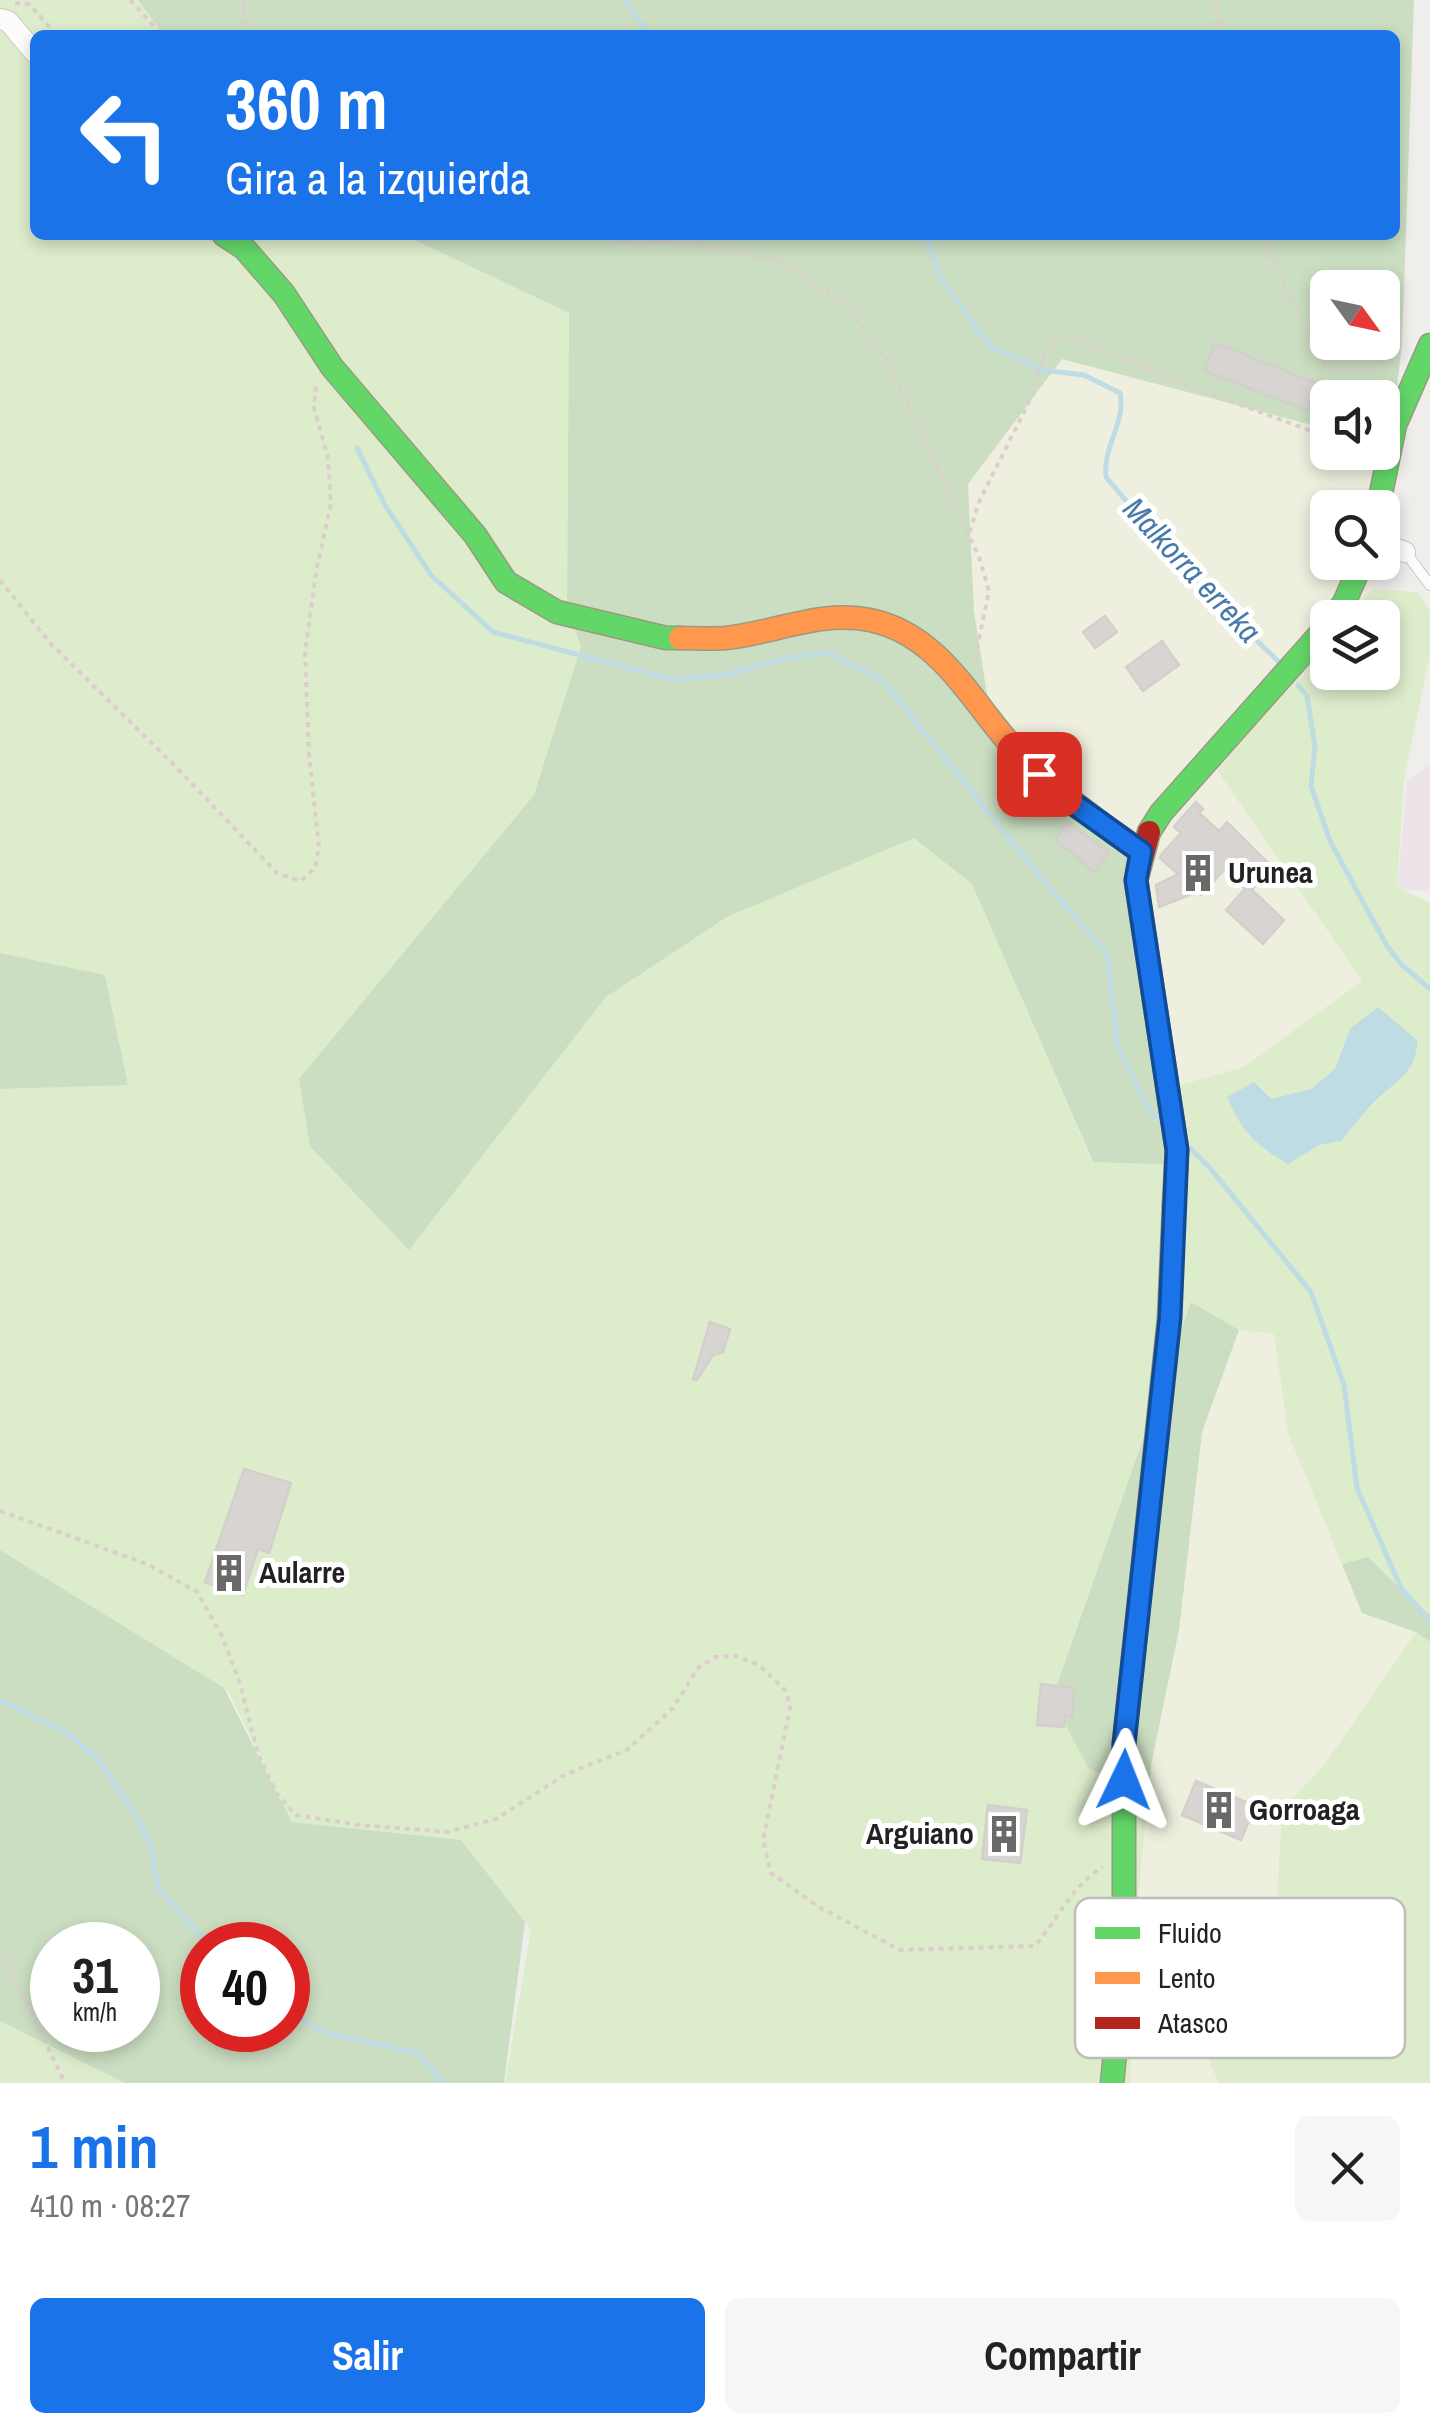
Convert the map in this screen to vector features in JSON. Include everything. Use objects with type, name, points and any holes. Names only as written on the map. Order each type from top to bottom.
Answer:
[{"type":"street","points":[[6,11],[8,21],[30,48]]},
{"type":"street","points":[[232,240],[244,248],[284,294],[332,366],[476,536],[506,582],[557,612],[666,638],[727,638],[810,620],[868,620],[912,635],[938,656],[1018,754],[1060,794],[1141,852]]},
{"type":"street","points":[[1382,490],[1395,425],[1423,345]]},
{"type":"street","points":[[1400,550],[1405,552]]},
{"type":"street","points":[[1124,1898],[1124,1744],[1170,1318],[1177,1150],[1136,880],[1141,852],[1160,813],[1310,649]]},
{"type":"street","points":[[1112,2083],[1115,2058]]},
{"type":"lane","points":[[1405,552],[1430,586]]},
{"type":"path","points":[[130,0],[157,30]]},
{"type":"path","points":[[244,0],[245,30]]},
{"type":"path","points":[[1216,0],[1218,30]]},
{"type":"path","points":[[6,11],[29,4],[52,30]]},
{"type":"path","points":[[627,240],[688,242],[772,258],[845,302],[888,362],[970,532],[989,591],[970,692]]},
{"type":"path","points":[[1263,240],[1319,359],[1337,372],[1357,372],[1423,345]]},
{"type":"path","points":[[970,532],[978,504],[1036,385],[1044,356],[1056,339],[1071,335],[1183,384],[1310,430]]},
{"type":"path","points":[[0,580],[49,642],[174,764],[277,873],[302,881],[315,868],[319,847],[309,754],[305,653],[331,503],[328,458],[314,408],[316,380],[332,366]]},
{"type":"path","points":[[0,1510],[148,1564],[197,1592],[222,1636],[240,1684],[258,1754],[277,1794],[296,1815],[447,1832],[496,1818],[566,1774],[627,1750],[673,1708],[698,1668],[715,1657],[736,1656],[759,1665],[775,1679],[786,1691],[790,1708],[763,1840],[771,1873],[860,1932],[900,1950],[1035,1946],[1085,1878],[1124,1854]]},
{"type":"path","points":[[0,1948],[64,2083]]},
{"type":"shaded area","points":[[1430,765],[1430,891],[1397,890],[1407,780]]},
{"type":"green space","points":[[0,0],[138,0],[160,30],[30,30],[30,240],[415,240],[569,313],[567,607],[581,647],[535,795],[299,1080],[409,1249],[606,997],[727,917],[914,838],[972,884],[1092,1162],[1177,1086],[1244,1067],[1362,981],[1217,770],[1310,661],[1310,690],[1400,690],[1400,600],[1363,600],[1373,589],[1418,592],[1430,611],[1430,654],[1404,779],[1397,887],[1430,903],[1430,1614],[1421,1610],[1368,1557],[1342,1564],[1288,1433],[1274,1334],[1239,1330],[1191,1302],[1052,1698],[1088,1768],[1148,1799],[1139,1898],[1075,1898],[1075,2058],[1131,2058],[1130,2083],[505,2083],[531,1930],[461,1841],[292,1822],[228,1691],[0,1550],[0,1089],[128,1084],[105,975],[0,953]]},
{"type":"green space","points":[[138,0],[1414,0],[1402,346],[1398,380],[1310,380],[1310,425],[1062,359],[968,484],[974,611],[991,720],[1133,845],[1187,1165],[1093,1162],[972,884],[914,838],[727,917],[606,997],[409,1250],[310,1146],[299,1079],[534,795],[581,647],[567,607],[569,313],[415,240],[1400,240],[1400,30],[160,30]]},
{"type":"green space","points":[[1062,359],[1310,425],[1310,470],[1382,470],[1382,490],[1310,490],[1310,580],[1374,580],[1373,589],[1364,600],[1310,600],[1310,662],[1217,770],[1362,982],[1244,1067],[1177,1086],[991,720],[974,611],[967,484]]},
{"type":"green space","points":[[0,953],[105,975],[128,1085],[0,1089]]},
{"type":"green space","points":[[1191,1302],[1239,1330],[1202,1432],[1179,1630],[1151,1765],[1148,1799],[1088,1768],[1052,1699]]},
{"type":"green space","points":[[1239,1330],[1275,1334],[1288,1433],[1362,1613],[1416,1632],[1325,1764],[1282,1810],[1277,1898],[1139,1898],[1151,1765],[1179,1630],[1202,1432]]},
{"type":"green space","points":[[0,1550],[224,1688],[292,1822],[461,1840],[525,1922],[504,2083],[125,2083],[62,2052],[160,2052],[160,1922],[30,1922],[30,2036],[0,2021]]},
{"type":"green space","points":[[1368,1557],[1430,1614],[1430,1642],[1416,1632],[1362,1613],[1342,1564]]},
{"type":"green space","points":[[1416,1632],[1430,1642],[1430,2083],[1219,2083],[1208,2058],[1405,2058],[1405,1898],[1277,1898],[1282,1810],[1325,1764]]},
{"type":"green space","points":[[0,2021],[30,2036],[30,2052],[62,2052],[125,2083],[0,2083]]},
{"type":"green space","points":[[1131,2058],[1208,2058],[1219,2083],[1130,2083]]},
{"type":"water","points":[[1378,1007],[1417,1040],[1414,1059],[1405,1074],[1373,1103],[1341,1141],[1319,1145],[1288,1164],[1258,1144],[1238,1120],[1227,1097],[1254,1082],[1271,1099],[1311,1089],[1335,1069],[1350,1029]]},
{"type":"building","points":[[1215,343],[1310,381],[1310,404],[1307,411],[1204,370]]},
{"type":"building","points":[[1105,616],[1117,632],[1095,648],[1083,632]]},
{"type":"building","points":[[1162,641],[1179,665],[1143,691],[1126,667]]},
{"type":"building","name":"Urunea","points":[[1196,802],[1203,809],[1199,813],[1219,831],[1227,822],[1268,863],[1252,890],[1284,920],[1263,944],[1226,910],[1245,889],[1224,870],[1201,895],[1197,892],[1159,907],[1156,885],[1178,874],[1161,855],[1181,833],[1174,827]]},
{"type":"building","points":[[1068,823],[1109,852],[1094,872],[1055,839]]},
{"type":"building","points":[[710,1322],[730,1329],[723,1352],[713,1355],[697,1380],[693,1379]]},
{"type":"building","points":[[244,1469],[291,1483],[269,1553],[258,1549],[243,1595],[205,1582]]},
{"type":"building","points":[[1041,1684],[1074,1688],[1072,1717],[1065,1716],[1064,1727],[1037,1725]]},
{"type":"building","name":"Gorroaga","points":[[1196,1781],[1255,1806],[1241,1840],[1182,1815]]},
{"type":"building","name":"Arguiano","points":[[988,1805],[1027,1810],[1020,1863],[982,1859]]},
{"type":"waterway","name":"Malkorra erreka","points":[[624,0],[645,30]]},
{"type":"waterway","name":"Malkorra erreka","points":[[928,240],[941,279],[990,346],[1042,370],[1084,375],[1120,393],[1120,415],[1108,454],[1106,477],[1187,573],[1278,661]]},
{"type":"waterway","points":[[357,448],[385,505],[431,575],[493,632],[674,680],[729,674],[786,658],[829,653],[883,681],[1036,872],[1107,953],[1118,1047],[1148,1108],[1158,1118]]},
{"type":"waterway","points":[[1298,685],[1307,696],[1315,747],[1311,786],[1330,841],[1387,946],[1430,989]]},
{"type":"waterway","points":[[1191,1149],[1311,1292],[1344,1385],[1357,1488],[1401,1588],[1430,1621]]},
{"type":"waterway","points":[[0,1700],[66,1732],[99,1760],[151,1846],[158,1888],[188,1922]]},
{"type":"waterway","points":[[310,2024],[326,2033],[417,2053],[444,2083]]},
{"type":"traffic: fast","points":[[232,240],[244,248],[284,294],[332,367],[475,535],[506,582],[557,612],[680,638]]},
{"type":"traffic: fast","points":[[1382,490],[1395,425],[1430,345]]},
{"type":"traffic: fast","points":[[1345,600],[1354,580]]},
{"type":"traffic: fast","points":[[1149,832],[1161,813],[1310,645]]},
{"type":"traffic: fast","points":[[1124,1898],[1124,1743],[1169,1319],[1174,1205]]},
{"type":"traffic: fast","points":[[1112,2083],[1115,2058]]},
{"type":"traffic: slow","points":[[680,638],[726,638],[834,618],[870,620],[896,628],[937,657],[1035,770],[1141,852]]},
{"type":"traffic: jam","points":[[1149,832],[1136,881],[1177,1150],[1174,1205]]},
{"type":"place","name":"Urunea","points":[[1198,873]]},
{"type":"place","name":"Aularre","points":[[229,1573]]},
{"type":"place","name":"Gorroaga","points":[[1219,1810]]},
{"type":"place","name":"Arguiano","points":[[1004,1834]]},
{"type":"route","points":[[1039,774],[1060,794],[1141,852],[1136,880],[1177,1150],[1170,1318],[1124,1744],[1124,1780]]}]
